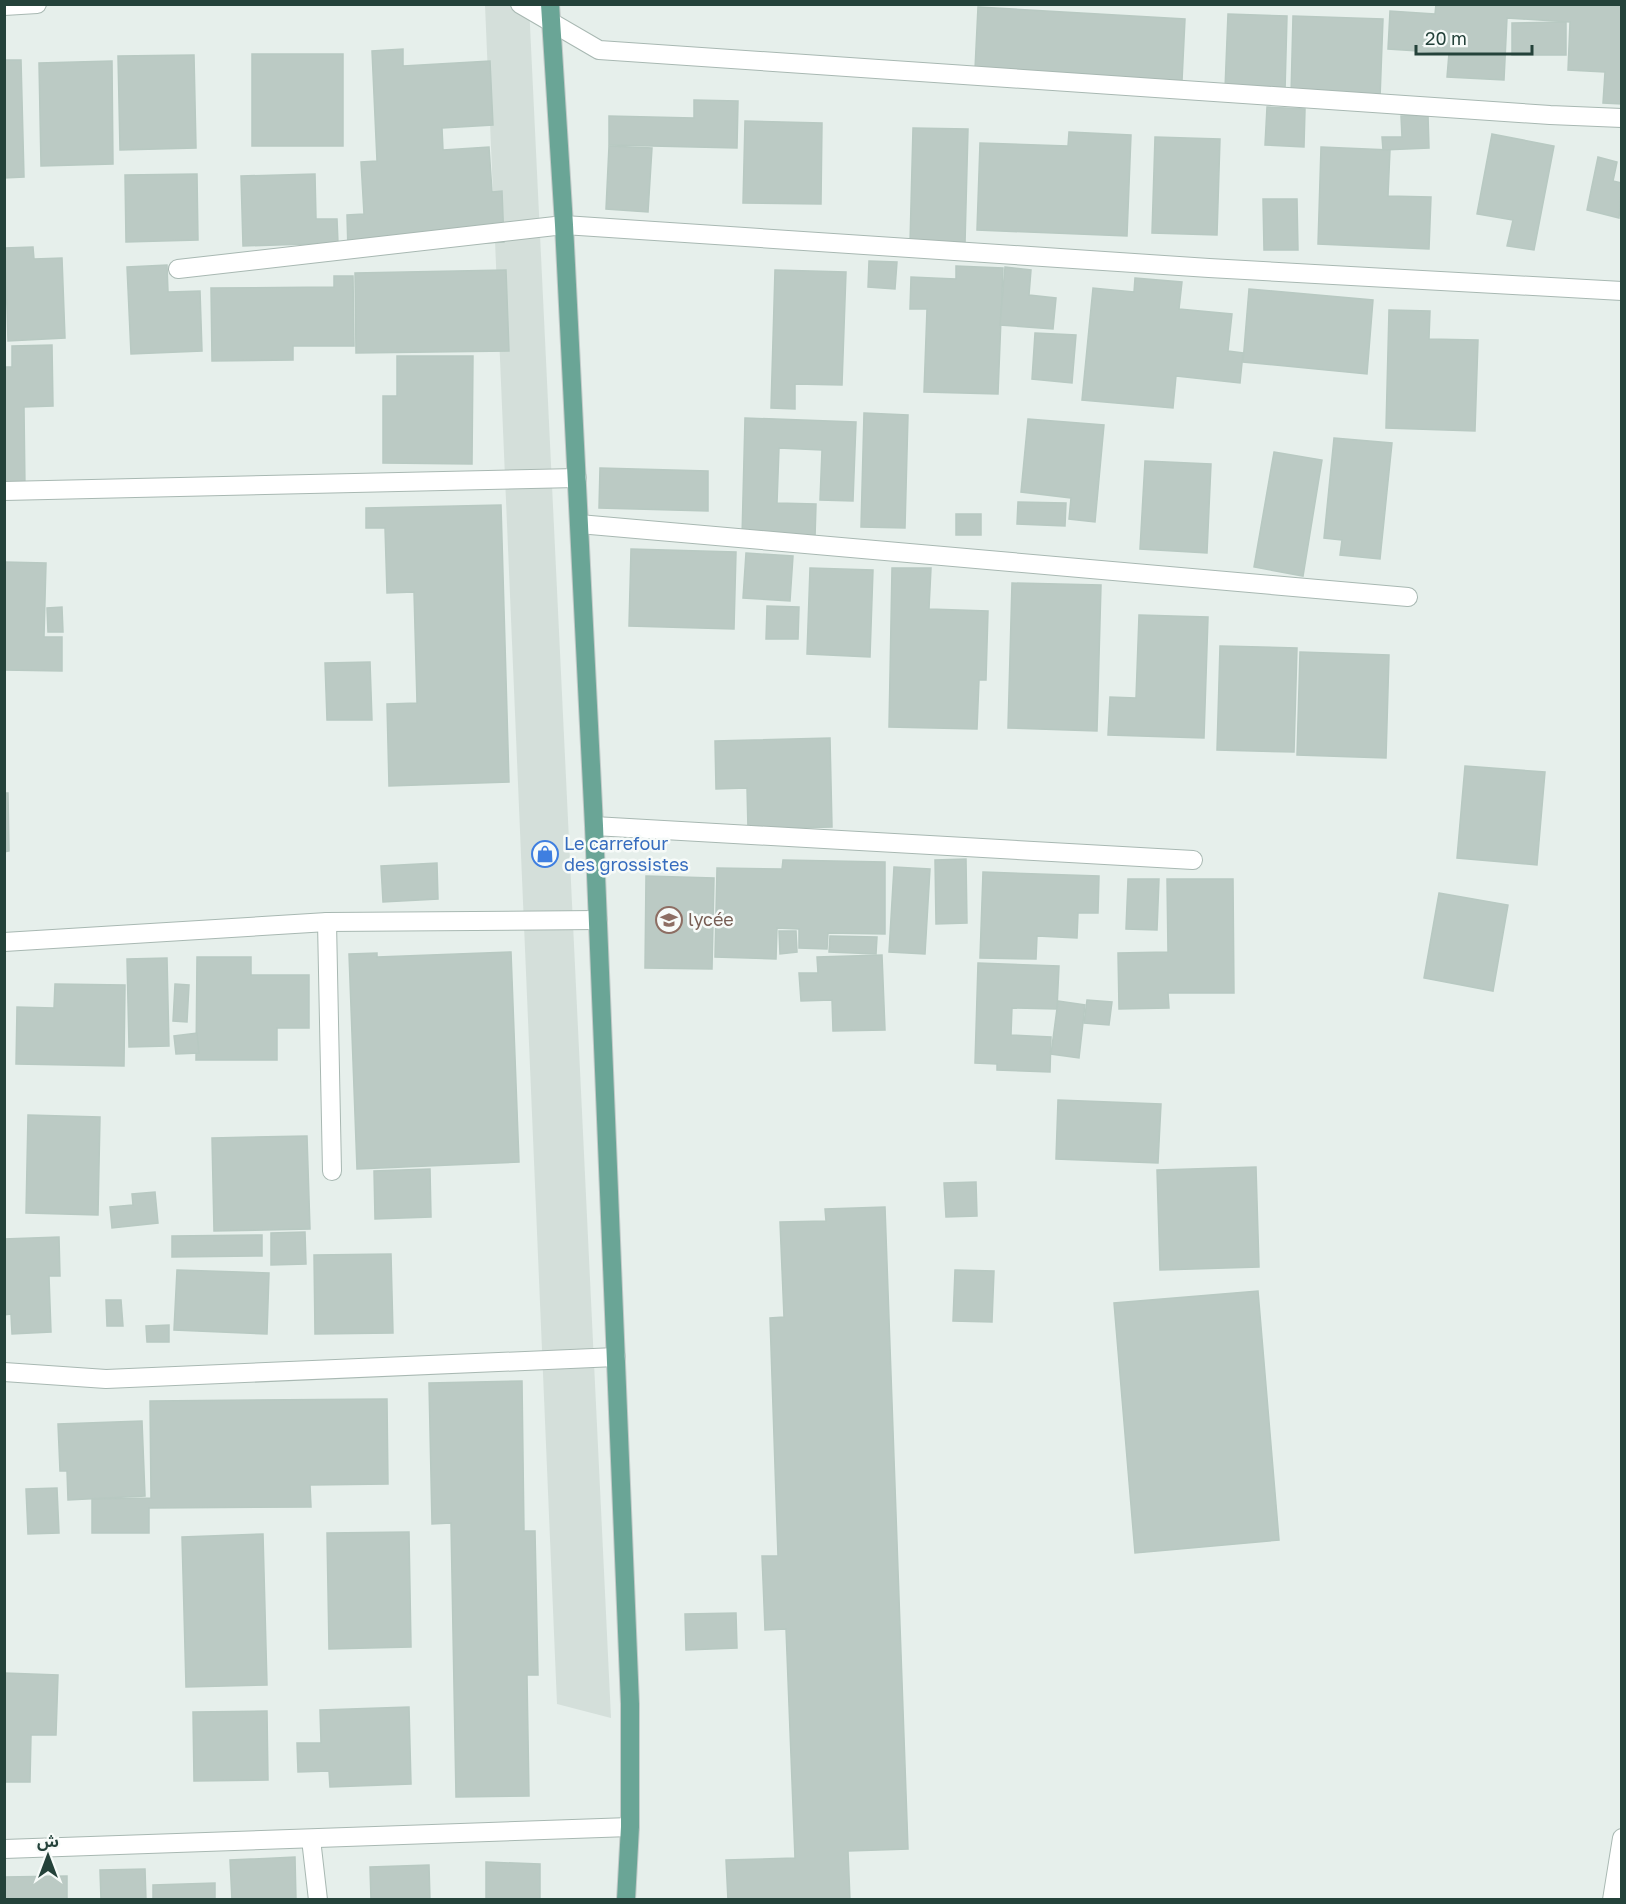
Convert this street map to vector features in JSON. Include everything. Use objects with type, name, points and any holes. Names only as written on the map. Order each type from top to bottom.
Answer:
[{"type":"main road","points":[[550,13],[577,478],[616,1356],[630,1704],[630,1827],[626,1899]]},
{"type":"street","points":[[4,6],[37,4]]},
{"type":"street","points":[[520,4],[550,13],[599,50],[1622,118]]},
{"type":"street","points":[[178,269],[564,225],[1209,268],[1622,291]]},
{"type":"street","points":[[4,491],[577,478]]},
{"type":"street","points":[[579,524],[1408,597]]},
{"type":"street","points":[[594,826],[1193,860]]},
{"type":"street","points":[[4,942],[327,922],[598,920]]},
{"type":"street","points":[[327,922],[332,1171]]},
{"type":"street","points":[[4,1372],[106,1379],[616,1356]]},
{"type":"street","points":[[4,1849],[630,1827]]},
{"type":"street","points":[[1612,1899],[1622,1838]]},
{"type":"street","points":[[311,1839],[318,1899]]},
{"type":"shaded area","name":"Le carrefour des grossistes","points":[[485,5],[529,5],[611,1718],[557,1704]]},
{"type":"building","points":[[1436,4],[1622,4],[1622,104],[1603,103],[1605,72],[1568,70],[1570,22],[1507,18],[1504,80],[1447,77],[1449,53],[1388,49],[1390,11],[1435,14]]},
{"type":"building","points":[[978,7],[1185,19],[1182,81],[975,69]]},
{"type":"building","points":[[1228,14],[1287,16],[1285,91],[1225,89]]},
{"type":"building","points":[[1293,16],[1383,19],[1380,98],[1291,96]]},
{"type":"building","points":[[1566,22],[1566,55],[1512,55],[1512,23]]},
{"type":"building","points":[[403,49],[403,66],[490,61],[493,125],[442,128],[443,150],[489,147],[492,192],[502,191],[504,242],[348,250],[347,215],[364,214],[361,162],[377,161],[372,51]]},
{"type":"building","points":[[252,54],[343,54],[343,146],[252,146]]},
{"type":"building","points":[[194,55],[196,148],[120,150],[118,56]]},
{"type":"building","points":[[4,60],[21,60],[24,177],[4,178]]},
{"type":"building","points":[[112,61],[113,164],[41,166],[39,63]]},
{"type":"building","points":[[694,100],[738,101],[737,148],[609,145],[609,116],[694,118]]},
{"type":"building","points":[[1267,107],[1305,109],[1304,147],[1265,145]]},
{"type":"building","points":[[1428,115],[1429,148],[1383,150],[1382,137],[1402,137],[1401,116]]},
{"type":"building","points":[[745,121],[822,123],[821,204],[743,203]]},
{"type":"building","points":[[913,128],[968,129],[965,244],[910,243]]},
{"type":"building","points":[[1069,132],[1131,135],[1127,236],[977,230],[980,143],[1068,146]]},
{"type":"building","points":[[1492,134],[1554,146],[1534,250],[1507,246],[1513,220],[1477,214]]},
{"type":"building","points":[[1155,137],[1220,139],[1217,235],[1152,233]]},
{"type":"building","points":[[609,146],[652,148],[648,212],[606,209]]},
{"type":"building","points":[[1321,147],[1390,150],[1388,196],[1431,197],[1429,249],[1318,244]]},
{"type":"building","points":[[1598,157],[1617,162],[1613,181],[1622,183],[1619,218],[1587,210]]},
{"type":"building","points":[[197,174],[198,240],[126,242],[125,175]]},
{"type":"building","points":[[315,174],[316,219],[337,219],[338,243],[243,246],[241,176]]},
{"type":"building","points":[[1263,199],[1297,199],[1298,250],[1264,250]]},
{"type":"building","points":[[33,247],[34,259],[62,258],[65,338],[8,341],[5,248]]},
{"type":"building","points":[[869,261],[897,262],[895,289],[868,287]]},
{"type":"building","points":[[167,265],[168,292],[200,291],[202,351],[131,354],[127,267]]},
{"type":"building","points":[[956,266],[1003,268],[998,394],[924,392],[927,309],[910,309],[911,277],[956,279]]},
{"type":"building","points":[[1005,267],[1031,270],[1029,295],[1056,298],[1053,329],[1000,325]]},
{"type":"building","points":[[506,270],[509,351],[356,353],[355,273]]},
{"type":"building","points":[[775,270],[846,272],[842,385],[795,384],[795,409],[771,408]]},
{"type":"building","points":[[334,276],[353,276],[354,346],[293,346],[293,360],[212,361],[211,288],[334,287]]},
{"type":"building","points":[[1135,278],[1182,282],[1179,309],[1232,314],[1228,351],[1243,353],[1240,383],[1176,376],[1173,408],[1082,400],[1093,288],[1134,292]]},
{"type":"building","points":[[1249,289],[1373,300],[1367,374],[1243,362]]},
{"type":"building","points":[[1389,310],[1430,311],[1429,339],[1478,340],[1475,431],[1386,428]]},
{"type":"building","points":[[1035,333],[1076,335],[1072,383],[1032,379]]},
{"type":"building","points":[[52,345],[53,406],[24,407],[25,488],[4,488],[4,367],[12,367],[12,346]]},
{"type":"building","points":[[397,356],[473,356],[472,464],[383,463],[383,396],[397,396]]},
{"type":"building","points":[[864,413],[908,415],[905,528],[861,527]]},
{"type":"building","points":[[745,418],[856,422],[853,501],[820,500],[822,450],[779,448],[777,503],[816,504],[815,538],[742,537]]},
{"type":"building","points":[[1028,419],[1104,425],[1095,522],[1069,519],[1071,498],[1021,492]]},
{"type":"building","points":[[1334,438],[1392,443],[1380,559],[1340,555],[1342,540],[1324,538]]},
{"type":"building","points":[[1274,452],[1322,460],[1303,576],[1254,567]]},
{"type":"building","points":[[1145,461],[1211,464],[1207,553],[1140,549]]},
{"type":"building","points":[[600,468],[708,471],[708,511],[599,508]]},
{"type":"building","points":[[1018,502],[1066,503],[1065,526],[1017,524]]},
{"type":"building","points":[[501,505],[509,782],[389,786],[387,704],[417,703],[414,592],[387,593],[385,528],[366,528],[366,508]]},
{"type":"building","points":[[956,514],[981,514],[981,535],[956,535]]},
{"type":"building","points":[[631,549],[736,552],[734,629],[629,626]]},
{"type":"building","points":[[746,553],[793,556],[790,601],[743,598]]},
{"type":"building","points":[[4,562],[46,563],[44,637],[62,637],[62,671],[4,670]]},
{"type":"building","points":[[810,568],[873,570],[870,657],[807,654]]},
{"type":"building","points":[[892,568],[931,568],[929,609],[988,611],[986,680],[979,680],[977,729],[889,727]]},
{"type":"building","points":[[1012,583],[1101,585],[1097,731],[1008,728]]},
{"type":"building","points":[[767,606],[799,607],[798,639],[766,639]]},
{"type":"building","points":[[62,607],[63,632],[48,632],[47,608]]},
{"type":"building","points":[[1139,615],[1208,617],[1204,738],[1108,735],[1110,697],[1136,698]]},
{"type":"building","points":[[1220,646],[1297,648],[1294,752],[1217,750]]},
{"type":"building","points":[[1300,652],[1389,655],[1386,758],[1297,755]]},
{"type":"building","points":[[370,662],[372,720],[327,720],[325,663]]},
{"type":"building","points":[[830,738],[832,827],[748,829],[747,788],[716,789],[715,741]]},
{"type":"building","points":[[1465,766],[1545,772],[1537,865],[1457,858]]},
{"type":"building","points":[[4,793],[8,793],[9,851],[4,852]]},
{"type":"building","points":[[966,859],[967,923],[936,924],[935,860]]},
{"type":"building","points":[[783,860],[885,862],[885,934],[828,933],[827,949],[799,948],[799,929],[777,928],[776,959],[715,957],[717,868],[782,869]]},
{"type":"building","points":[[437,863],[438,899],[383,902],[381,866]]},
{"type":"building","points":[[894,867],[930,869],[925,954],[889,952]]},
{"type":"building","points":[[983,872],[1099,876],[1098,913],[1078,913],[1077,938],[1037,936],[1036,959],[980,958]]},
{"type":"building","points":[[646,876],[714,878],[712,969],[645,968]]},
{"type":"building","points":[[1128,879],[1159,879],[1157,930],[1126,929]]},
{"type":"building","points":[[1167,879],[1233,879],[1234,993],[1168,993],[1169,1008],[1119,1009],[1118,953],[1168,952]]},
{"type":"building","points":[[1439,893],[1508,905],[1493,991],[1424,978]]},
{"type":"building","points":[[779,931],[796,931],[797,952],[780,954]]},
{"type":"building","points":[[830,936],[877,937],[876,954],[829,952]]},
{"type":"building","points":[[511,952],[519,1162],[357,1169],[349,954],[377,953],[377,957]]},
{"type":"building","points":[[882,955],[885,1030],[833,1031],[832,1000],[801,1001],[799,973],[818,973],[817,957]]},
{"type":"building","points":[[197,957],[251,957],[251,975],[309,975],[309,1028],[277,1028],[277,1060],[196,1060]]},
{"type":"building","points":[[167,958],[169,1046],[129,1047],[127,959]]},
{"type":"building","points":[[978,963],[1059,966],[1057,1009],[1012,1008],[1011,1035],[1051,1037],[1050,1072],[997,1070],[997,1064],[975,1063]]},
{"type":"building","points":[[55,984],[125,985],[124,1066],[16,1064],[17,1007],[54,1008]]},
{"type":"building","points":[[175,984],[189,985],[187,1022],[173,1021]]},
{"type":"building","points":[[1087,1000],[1112,1002],[1109,1025],[1084,1023]]},
{"type":"building","points":[[1058,1001],[1085,1005],[1079,1058],[1051,1054]]},
{"type":"building","points":[[197,1033],[199,1053],[176,1054],[174,1036]]},
{"type":"building","points":[[1058,1100],[1161,1104],[1158,1163],[1056,1159]]},
{"type":"building","points":[[28,1115],[100,1117],[98,1215],[26,1213]]},
{"type":"building","points":[[307,1136],[310,1229],[214,1231],[212,1138]]},
{"type":"building","points":[[1256,1167],[1259,1267],[1160,1270],[1157,1170]]},
{"type":"building","points":[[430,1169],[431,1217],[375,1219],[374,1171]]},
{"type":"building","points":[[976,1182],[977,1216],[946,1217],[944,1183]]},
{"type":"building","points":[[155,1192],[158,1223],[112,1228],[110,1207],[133,1205],[132,1194]]},
{"type":"building","points":[[885,1207],[908,1849],[848,1851],[850,1900],[728,1900],[726,1860],[795,1858],[786,1629],[765,1630],[762,1556],[778,1556],[770,1318],[784,1317],[780,1222],[826,1221],[825,1209]]},
{"type":"building","points":[[305,1232],[306,1264],[271,1265],[271,1233]]},
{"type":"building","points":[[262,1235],[262,1256],[172,1257],[172,1236]]},
{"type":"building","points":[[59,1237],[60,1276],[49,1276],[51,1332],[12,1334],[11,1314],[4,1315],[4,1239]]},
{"type":"building","points":[[391,1254],[393,1333],[315,1334],[314,1255]]},
{"type":"building","points":[[177,1270],[269,1273],[267,1334],[174,1330]]},
{"type":"building","points":[[955,1270],[994,1271],[992,1322],[953,1321]]},
{"type":"building","points":[[1258,1291],[1279,1540],[1135,1553],[1114,1303]]},
{"type":"building","points":[[106,1300],[121,1300],[123,1326],[107,1326]]},
{"type":"building","points":[[169,1325],[169,1342],[147,1342],[146,1326]]},
{"type":"building","points":[[522,1381],[524,1531],[535,1531],[538,1675],[527,1675],[529,1796],[456,1797],[451,1523],[432,1524],[429,1383]]},
{"type":"building","points":[[387,1399],[388,1484],[310,1485],[311,1507],[149,1508],[149,1533],[92,1533],[92,1499],[151,1498],[150,1401]]},
{"type":"building","points":[[142,1421],[145,1496],[68,1500],[67,1471],[60,1471],[58,1424]]},
{"type":"building","points":[[57,1488],[59,1533],[28,1534],[26,1489]]},
{"type":"building","points":[[409,1532],[411,1647],[329,1649],[327,1533]]},
{"type":"building","points":[[263,1534],[267,1685],[186,1687],[182,1537]]},
{"type":"building","points":[[736,1613],[737,1648],[686,1650],[685,1614]]},
{"type":"building","points":[[4,1673],[58,1675],[56,1735],[31,1735],[30,1782],[4,1782]]},
{"type":"building","points":[[409,1707],[411,1784],[330,1787],[329,1771],[298,1772],[297,1743],[321,1743],[320,1710]]},
{"type":"building","points":[[267,1711],[268,1780],[194,1781],[193,1712]]},
{"type":"building","points":[[295,1857],[296,1900],[232,1900],[230,1860]]},
{"type":"building","points":[[486,1862],[540,1864],[540,1900],[486,1900]]},
{"type":"building","points":[[429,1865],[430,1900],[371,1900],[370,1867]]},
{"type":"building","points":[[145,1869],[146,1900],[101,1900],[100,1870]]},
{"type":"building","points":[[67,1876],[67,1900],[4,1900],[4,1877]]},
{"type":"building","points":[[215,1883],[215,1900],[153,1900],[153,1885]]},
{"type":"place","name":"Le carrefour des grossistes","points":[[545,854]]},
{"type":"place","name":"lycée","points":[[669,920]]}]
